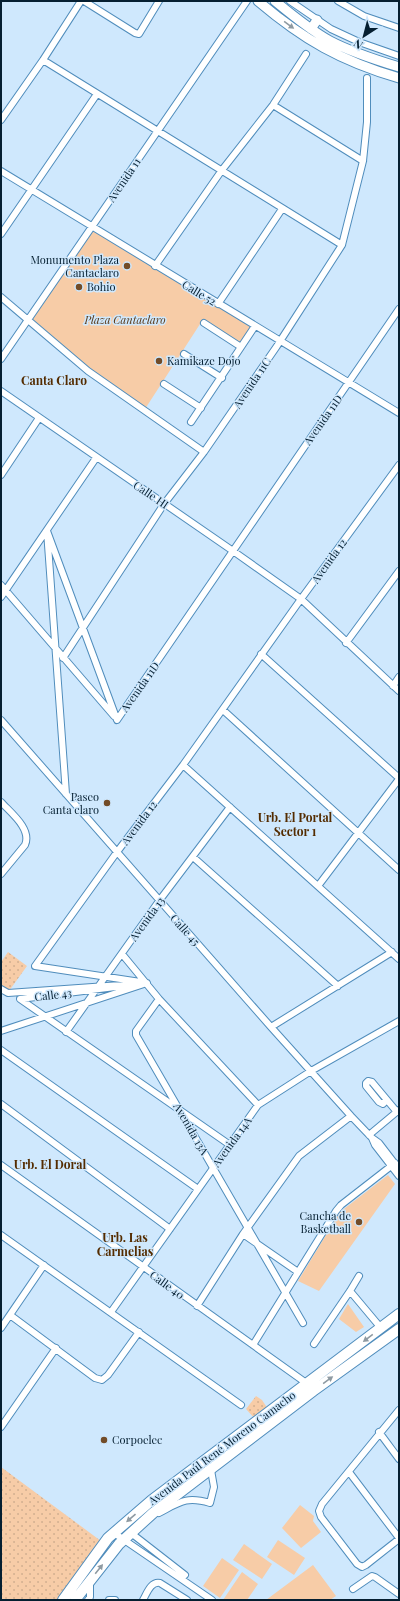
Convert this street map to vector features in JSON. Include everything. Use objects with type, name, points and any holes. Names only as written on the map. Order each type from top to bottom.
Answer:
[{"type":"main road","points":[[258,1],[296,30],[328,50],[351,62],[399,78]]},
{"type":"main road","points":[[275,1],[311,29],[330,41],[377,60],[399,67],[399,63]]},
{"type":"main road","points":[[311,29],[317,20]]},
{"type":"main road","name":"Avenida Paúl René Moreno Camacho","points":[[75,1600],[127,1537],[145,1520],[211,1470],[399,1314]]},
{"type":"main road","name":"Avenida Paúl René Moreno Camacho","points":[[63,1600],[114,1533],[152,1500],[310,1387],[399,1329]]},
{"type":"street","points":[[1,120],[43,60],[81,1]]},
{"type":"street","points":[[84,1],[135,33],[139,34],[159,1]]},
{"type":"street","name":"Avenida 11","points":[[1,359],[93,228],[157,131],[247,1]]},
{"type":"street","points":[[290,1],[331,29],[359,42],[399,56]]},
{"type":"street","points":[[338,1],[364,16],[399,28]]},
{"type":"street","points":[[155,266],[222,170],[273,105],[306,54]]},
{"type":"street","points":[[43,60],[342,246]]},
{"type":"street","name":"Avenida 11C","points":[[63,658],[164,504],[204,452],[280,342],[342,246],[363,161],[367,122],[367,78]]},
{"type":"street","points":[[1,234],[97,94]]},
{"type":"street","points":[[273,105],[363,161]]},
{"type":"street","name":"Calle 52","points":[[1,171],[399,413]]},
{"type":"street","points":[[218,304],[282,209]]},
{"type":"street","points":[[1,297],[88,370],[204,452]]},
{"type":"street","name":"Avenida 11D","points":[[117,720],[399,309]]},
{"type":"street","points":[[204,323],[241,347]]},
{"type":"street","points":[[191,422],[222,378],[255,326]]},
{"type":"street","points":[[184,354],[222,378]]},
{"type":"street","points":[[164,384],[201,408]]},
{"type":"street","name":"Calle HI","points":[[1,392],[234,551],[300,599],[399,692]]},
{"type":"street","points":[[1,475],[39,418]]},
{"type":"street","points":[[1,597],[96,458]]},
{"type":"street","name":"Avenida 12","points":[[147,983],[35,966],[117,852],[183,765],[300,599],[399,465]]},
{"type":"street","points":[[47,531],[66,794]]},
{"type":"street","name":"Avenida 11D","points":[[47,531],[117,720]]},
{"type":"street","points":[[346,643],[399,571]]},
{"type":"street","points":[[1,585],[117,720]]},
{"type":"street","points":[[261,654],[399,779],[318,886]]},
{"type":"street","points":[[393,686],[399,677]]},
{"type":"street","points":[[222,710],[399,870]]},
{"type":"street","name":"Calle 45","points":[[1,720],[271,1027],[371,1137],[375,1145],[399,1169]]},
{"type":"street","points":[[183,765],[399,959]]},
{"type":"street","points":[[1,802],[23,828],[27,834],[28,840],[1,874]]},
{"type":"street","name":"Avenida 13","points":[[66,1032],[230,807]]},
{"type":"street","points":[[193,857],[338,986]]},
{"type":"street","points":[[271,1027],[392,952]]},
{"type":"street","points":[[122,954],[160,999],[258,1105]]},
{"type":"street","points":[[1,1031],[147,983]]},
{"type":"street","name":"Calle 43","points":[[1,989],[8,993],[147,983]]},
{"type":"street","name":"Calle 43","points":[[147,983],[20,999],[230,1146]]},
{"type":"street","name":"Avenida 13A","points":[[160,999],[136,1031],[136,1036],[303,1323]]},
{"type":"street","name":"Avenida 14A","points":[[111,1312],[258,1105],[311,1071],[399,1022]]},
{"type":"street","points":[[1,1050],[198,1189]]},
{"type":"street","points":[[371,1137],[398,1111],[386,1101]]},
{"type":"street","points":[[1,1104],[170,1229]]},
{"type":"street","points":[[197,1306],[243,1234],[299,1156],[351,1116]]},
{"type":"street","points":[[253,1346],[340,1205],[393,1164]]},
{"type":"street","name":"Calle 45","points":[[393,1164],[399,1176]]},
{"type":"street","name":"Calle 40","points":[[1,1165],[310,1387]]},
{"type":"street","points":[[243,1234],[298,1272]]},
{"type":"street","points":[[1,1235],[241,1405]]},
{"type":"street","points":[[1,1328],[44,1265]]},
{"type":"street","points":[[314,1344],[359,1276]]},
{"type":"street","points":[[350,1291],[381,1328]]},
{"type":"street","points":[[10,1315],[95,1378],[102,1380],[108,1376],[139,1332]]},
{"type":"street","points":[[1,1427],[56,1348]]},
{"type":"street","points":[[349,1472],[399,1538],[362,1567],[357,1564],[319,1511],[322,1504],[399,1410]]},
{"type":"street","points":[[380,1432],[399,1459]]},
{"type":"street","points":[[145,1520],[188,1499],[198,1499],[210,1503],[214,1487],[211,1470]]},
{"type":"street","points":[[114,1533],[127,1537],[185,1575]]},
{"type":"street","points":[[127,1537],[212,1600]]},
{"type":"street","points":[[353,1589],[372,1576],[399,1594]]},
{"type":"street","points":[[88,1600],[90,1597],[90,1581]]},
{"type":"street","points":[[142,1600],[152,1584],[156,1582],[187,1600]]},
{"type":"street","points":[[109,1600],[114,1600]]},
{"type":"green space","name":"Plaza Cantaclaro","points":[[93,229],[253,327],[241,345],[202,321],[145,409],[88,369],[30,319]]},
{"type":"green space","points":[[8,952],[27,966],[9,991],[1,987],[1,962]]},
{"type":"green space","points":[[388,1175],[395,1184],[319,1291],[298,1281],[340,1212]]},
{"type":"green space","points":[[348,1304],[364,1327],[356,1332],[339,1319]]},
{"type":"green space","points":[[256,1396],[262,1400],[268,1409],[255,1419],[246,1409]]},
{"type":"green space","points":[[1,1467],[101,1541],[57,1600],[1,1600]]},
{"type":"green space","points":[[300,1505],[314,1516],[313,1521],[321,1532],[301,1548],[282,1528]]},
{"type":"green space","points":[[278,1540],[305,1558],[294,1575],[267,1557]]},
{"type":"green space","points":[[244,1544],[272,1564],[262,1579],[233,1560]]},
{"type":"green space","points":[[222,1558],[239,1570],[220,1598],[203,1586]]},
{"type":"green space","points":[[313,1565],[336,1596],[330,1600],[266,1600]]},
{"type":"green space","points":[[242,1572],[258,1584],[247,1600],[223,1600]]},
{"type":"place","name":"Monumento Plaza Cantaclaro","points":[[127,266]]},
{"type":"place","name":"Bohio","points":[[79,287]]},
{"type":"place","name":"Kamikaze Dojo","points":[[159,361]]},
{"type":"place","name":"Paseo Canta claro","points":[[107,803]]},
{"type":"place","name":"Cancha de Basketball","points":[[359,1222]]},
{"type":"place","name":"Corpoelec","points":[[104,1440]]},
{"type":"district","name":"Canta Claro","points":[[54,381]]},
{"type":"district","name":"Urb. El Portal Sector 1","points":[[295,825]]},
{"type":"district","name":"Urb. El Doral","points":[[50,1165]]},
{"type":"district","name":"Urb. Las Carmelias","points":[[125,1245]]}]
